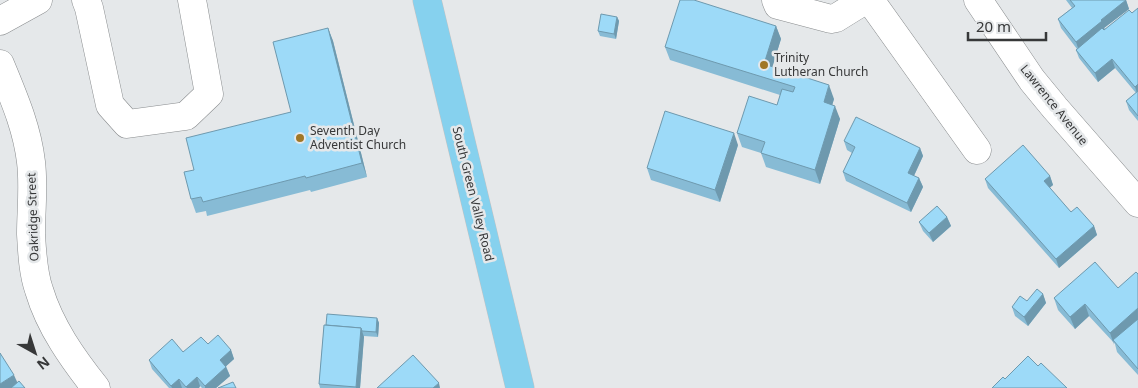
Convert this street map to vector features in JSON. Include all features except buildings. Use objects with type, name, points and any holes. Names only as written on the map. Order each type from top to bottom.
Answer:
[{"type":"main road","name":"South Green Valley Road","points":[[427,0],[520,388]]},
{"type":"street","points":[[0,21],[38,0]]},
{"type":"street","points":[[86,0],[110,105],[127,124],[186,116],[209,94],[192,0]]},
{"type":"street","points":[[776,0],[778,5],[831,19],[836,18],[865,0]]},
{"type":"street","points":[[870,0],[977,150]]},
{"type":"street","name":"Lawrence Avenue","points":[[978,0],[1032,80],[1067,123],[1138,203]]},
{"type":"street","name":"Oakridge Street","points":[[0,64],[19,109],[28,144],[31,163],[31,235],[39,291],[47,312],[68,350],[96,388]]},
{"type":"place","name":"Trinity Lutheran Church","points":[[764,65]]},
{"type":"place","name":"Seventh Day Adventist Church","points":[[300,138]]}]
